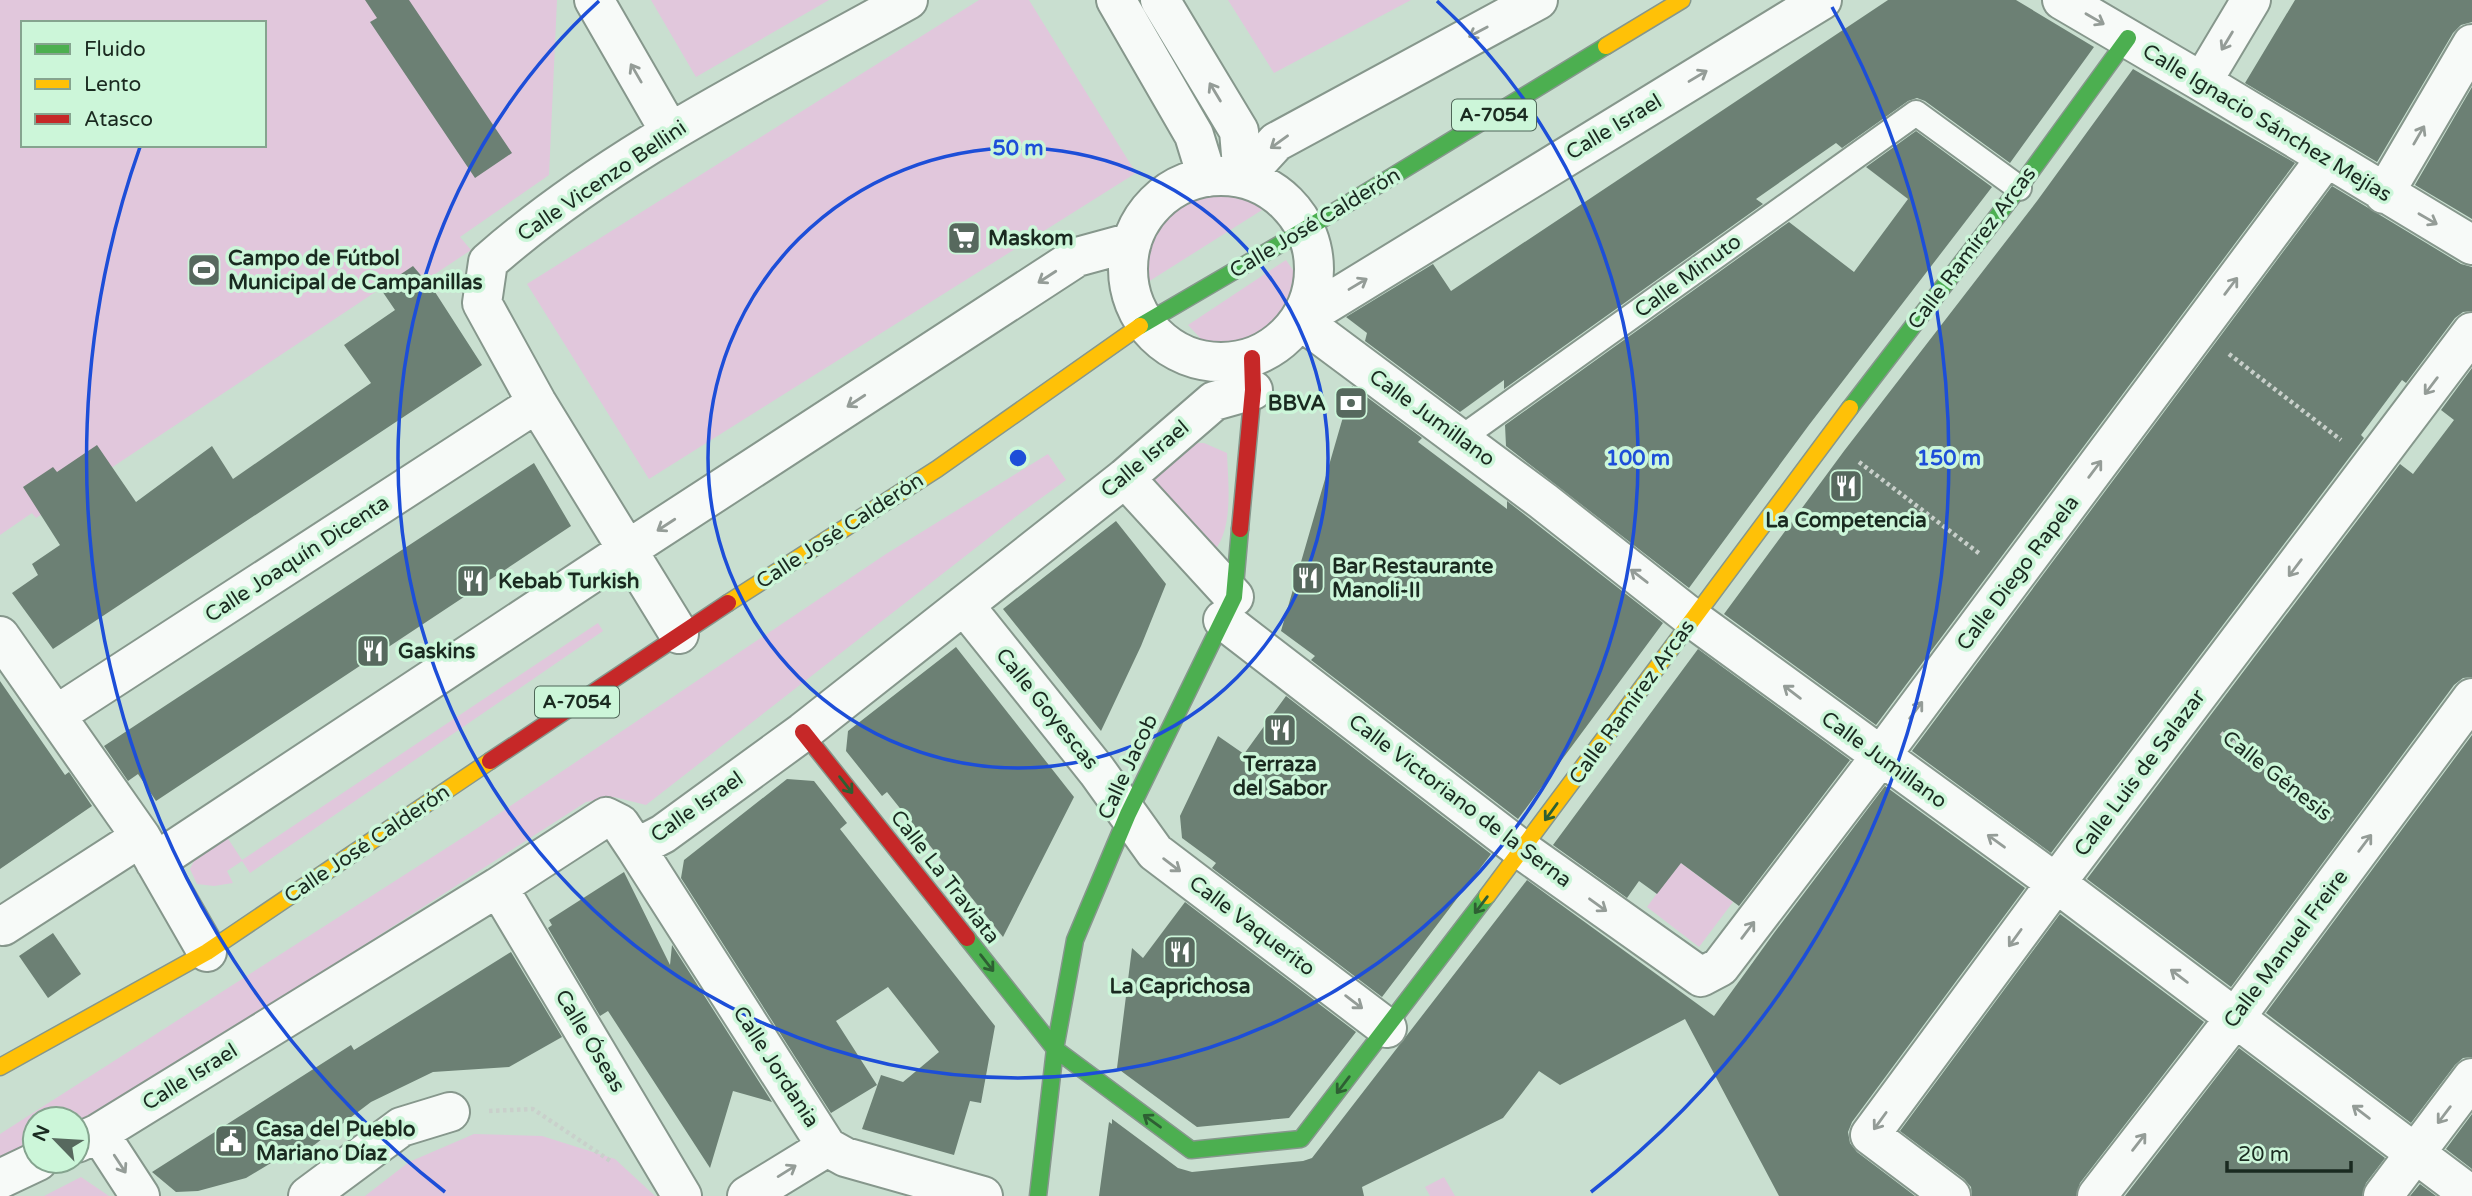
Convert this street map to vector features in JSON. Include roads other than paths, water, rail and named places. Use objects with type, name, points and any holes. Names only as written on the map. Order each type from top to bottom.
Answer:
[{"type":"street","points":[[594,0],[670,132]]},
{"type":"street","name":"Calle Vicenzo Bellini","points":[[679,634],[537,403],[482,303],[488,262],[530,225],[670,132],[908,0]]},
{"type":"street","points":[[1116,0],[1194,135],[1225,177]]},
{"type":"street","points":[[1160,0],[1239,131],[1225,177]]},
{"type":"street","points":[[1225,177],[1276,142],[1538,0]]},
{"type":"street","name":"Calle José Calderón","points":[[0,1067],[207,952],[679,634],[937,469],[1144,323],[1306,229],[1682,0]]},
{"type":"street","name":"Calle Israel","points":[[1300,320],[1822,0]]},
{"type":"street","name":"Calle Ignacio Sánchez Mejías","points":[[2062,0],[2472,245]]},
{"type":"street","points":[[2202,82],[2251,0]]},
{"type":"street","name":"Calle Ramírez Arcas","points":[[1055,1049],[1191,1150],[1301,1139],[1522,850],[1827,438],[2019,188],[2128,38]]},
{"type":"street","points":[[2384,194],[2472,44]]},
{"type":"street","name":"Calle Diego Rapela","points":[[1700,977],[1720,967],[1880,758],[2326,158]]},
{"type":"street","points":[[1225,177],[1269,188],[1291,206],[1306,229],[1314,259],[1312,291],[1300,320],[1252,374],[1222,363],[1192,358],[1165,345],[1144,323],[1132,297],[1127,269],[1132,242],[1144,216],[1163,196],[1187,181],[1225,177]]},
{"type":"street","points":[[0,924],[3,926],[148,849],[627,550],[1077,257],[1132,242]]},
{"type":"street","name":"Calle Jumillano","points":[[1300,320],[1544,501],[1693,619],[1880,758],[2056,883],[2472,1196]]},
{"type":"street","name":"Calle Luis de Salazar","points":[[1951,1196],[1870,1135],[2056,883],[2472,332]]},
{"type":"street","name":"Calle Israel","points":[[91,1136],[498,887],[606,817],[620,824],[636,848],[663,834],[803,732],[1125,478],[1214,401],[1252,374]]},
{"type":"street","name":"Calle Jacob","points":[[1038,1196],[1055,1049],[1075,940],[1128,814],[1228,608],[1252,374]]},
{"type":"street","name":"Calle Joaquín Dicenta","points":[[56,715],[537,403]]},
{"type":"street","name":"Calle Victoriano de la Serna","points":[[1125,478],[1228,608],[1522,850],[1700,977]]},
{"type":"street","name":"Calle Goyescas","points":[[964,605],[1097,771],[1128,814]]},
{"type":"street","points":[[0,636],[148,849],[207,952]]},
{"type":"street","name":"Calle Manuel Freire","points":[[2098,1196],[2235,1018],[2472,698]]},
{"type":"street","name":"Calle La Traviata","points":[[803,732],[1055,1049]]},
{"type":"street","name":"Calle Vaquerito","points":[[1128,814],[1155,852],[1387,1027]]},
{"type":"street","name":"Calle Jordania","points":[[636,848],[827,1147],[845,1157],[984,1196]]},
{"type":"street","name":"Calle Óseas","points":[[498,887],[682,1196]]},
{"type":"street","points":[[2383,1196],[2472,1078]]},
{"type":"street","points":[[307,1196],[401,1127],[450,1112]]},
{"type":"street","points":[[91,1141],[140,1196]]},
{"type":"street","points":[[747,1196],[827,1147]]},
{"type":"street","points":[[0,1179],[21,1169]]},
{"type":"lane","name":"Calle Minuto","points":[[1460,439],[1916,113],[2019,188]]},
{"type":"place","name":"Maskom","points":[[964,238]]},
{"type":"place","name":"Campo de Fútbol Municipal de Campanillas","points":[[204,270]]},
{"type":"place","name":"BBVA","points":[[1351,403]]},
{"type":"place","name":"La Competencia","points":[[1846,486]]},
{"type":"place","name":"Bar Restaurante Manoli-II","points":[[1308,578]]},
{"type":"place","name":"Kebab Turkish","points":[[473,581]]},
{"type":"place","name":"Gaskins","points":[[373,651]]},
{"type":"place","name":"Terraza del Sabor","points":[[1280,730]]},
{"type":"place","name":"La Caprichosa","points":[[1180,952]]},
{"type":"place","name":"Casa del Pueblo Mariano Díaz","points":[[231,1141]]}]
